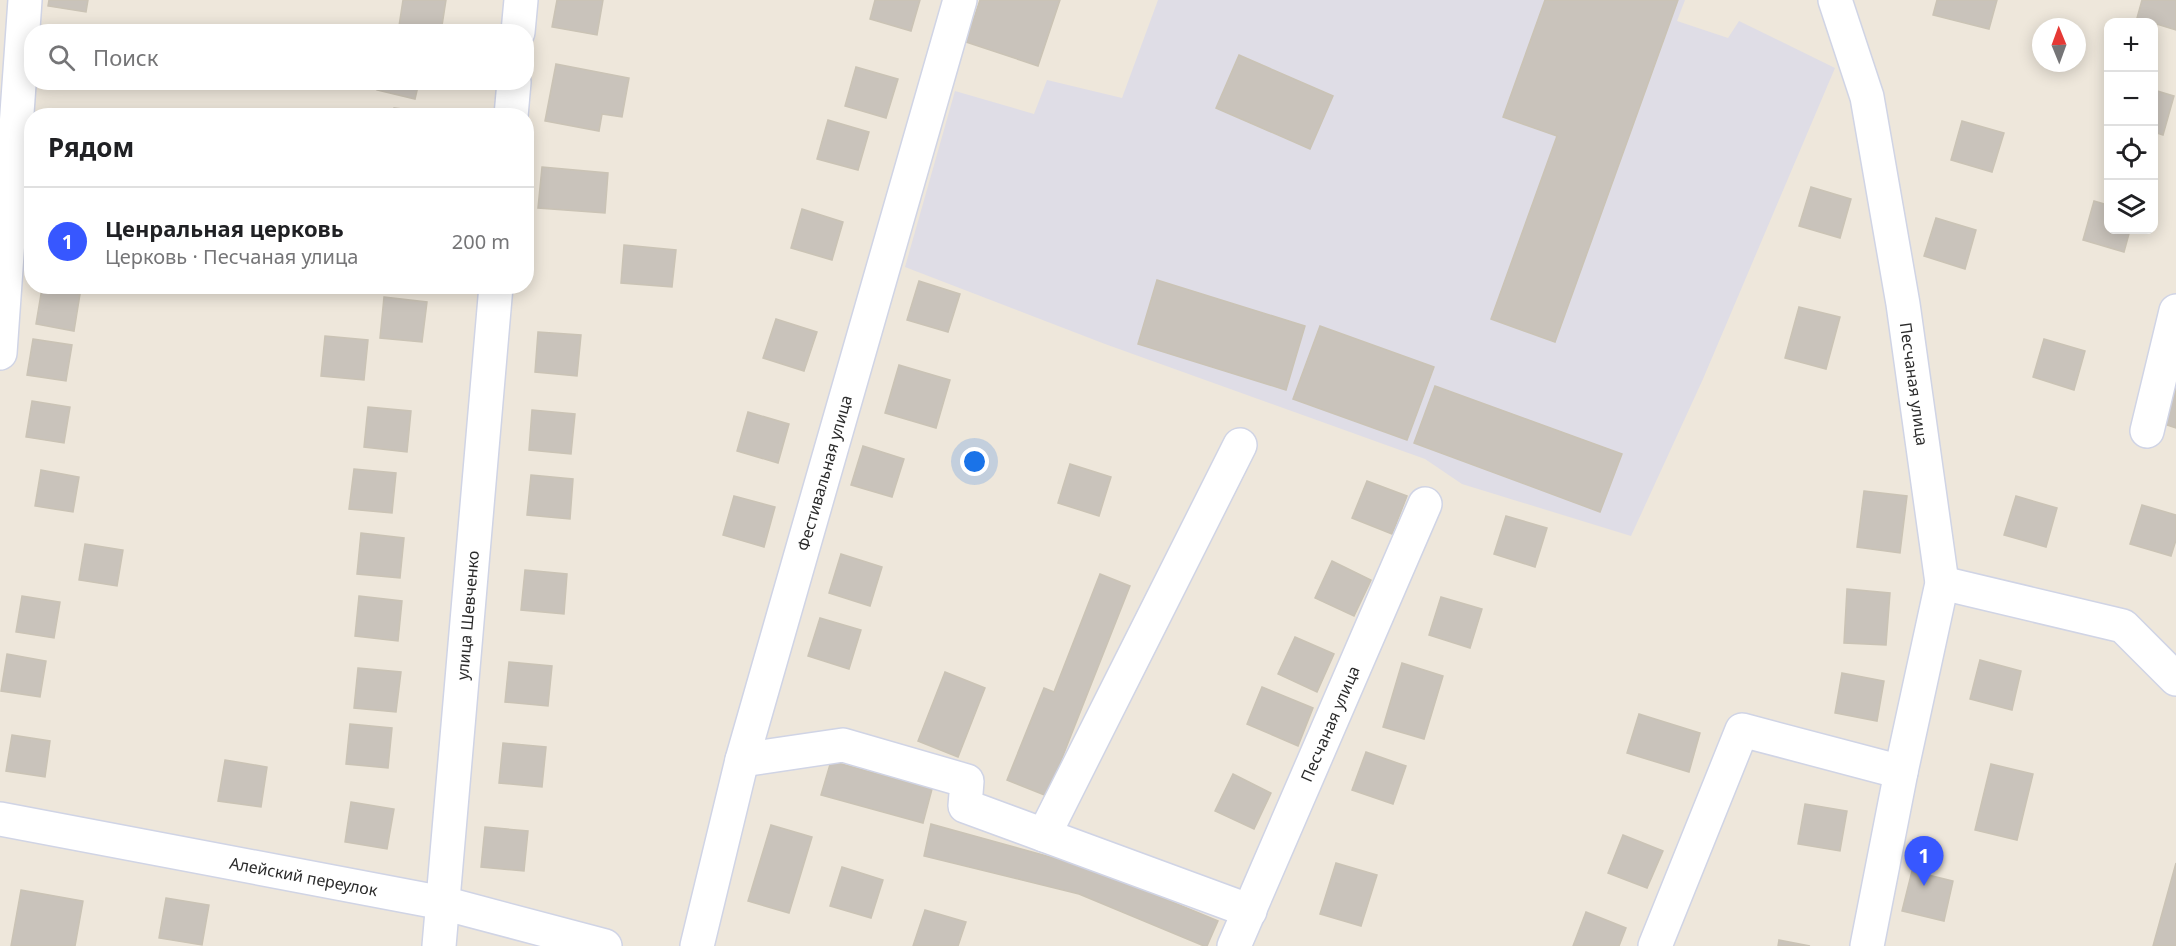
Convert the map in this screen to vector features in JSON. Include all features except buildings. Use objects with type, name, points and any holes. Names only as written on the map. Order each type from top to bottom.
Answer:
[{"type":"street","points":[[0,353],[25,0]]},
{"type":"street","points":[[519,24],[521,0]]},
{"type":"street","name":"Фестивальная улица","points":[[697,946],[742,760],[960,0]]},
{"type":"street","name":"Песчаная улица","points":[[1835,0],[1869,108],[1904,304],[1942,583],[1901,772],[1867,946]]},
{"type":"street","points":[[512,108],[513,90]]},
{"type":"street","name":"улица Шевченко","points":[[440,946],[495,294]]},
{"type":"street","points":[[2147,431],[2176,311]]},
{"type":"street","points":[[1044,835],[1240,445]]},
{"type":"street","name":"Песчаная улица","points":[[1234,946],[1425,504]]},
{"type":"street","points":[[1942,583],[2122,626],[2176,679]]},
{"type":"street","points":[[1655,946],[1742,730],[1901,772]]},
{"type":"street","points":[[742,760],[843,745],[967,782],[965,806],[1250,911]]},
{"type":"street","name":"Алейский переулок","points":[[0,819],[444,903],[605,946]]},
{"type":"shaded area","points":[[1158,0],[1685,0],[1677,21],[1728,38],[1739,21],[1835,68],[1703,379],[1631,536],[1462,484],[1425,459],[1105,344],[905,267],[955,91],[1034,114],[1047,80],[1122,98]]},
{"type":"place","name":"Ценральная церковь","points":[[1924,886]]}]
